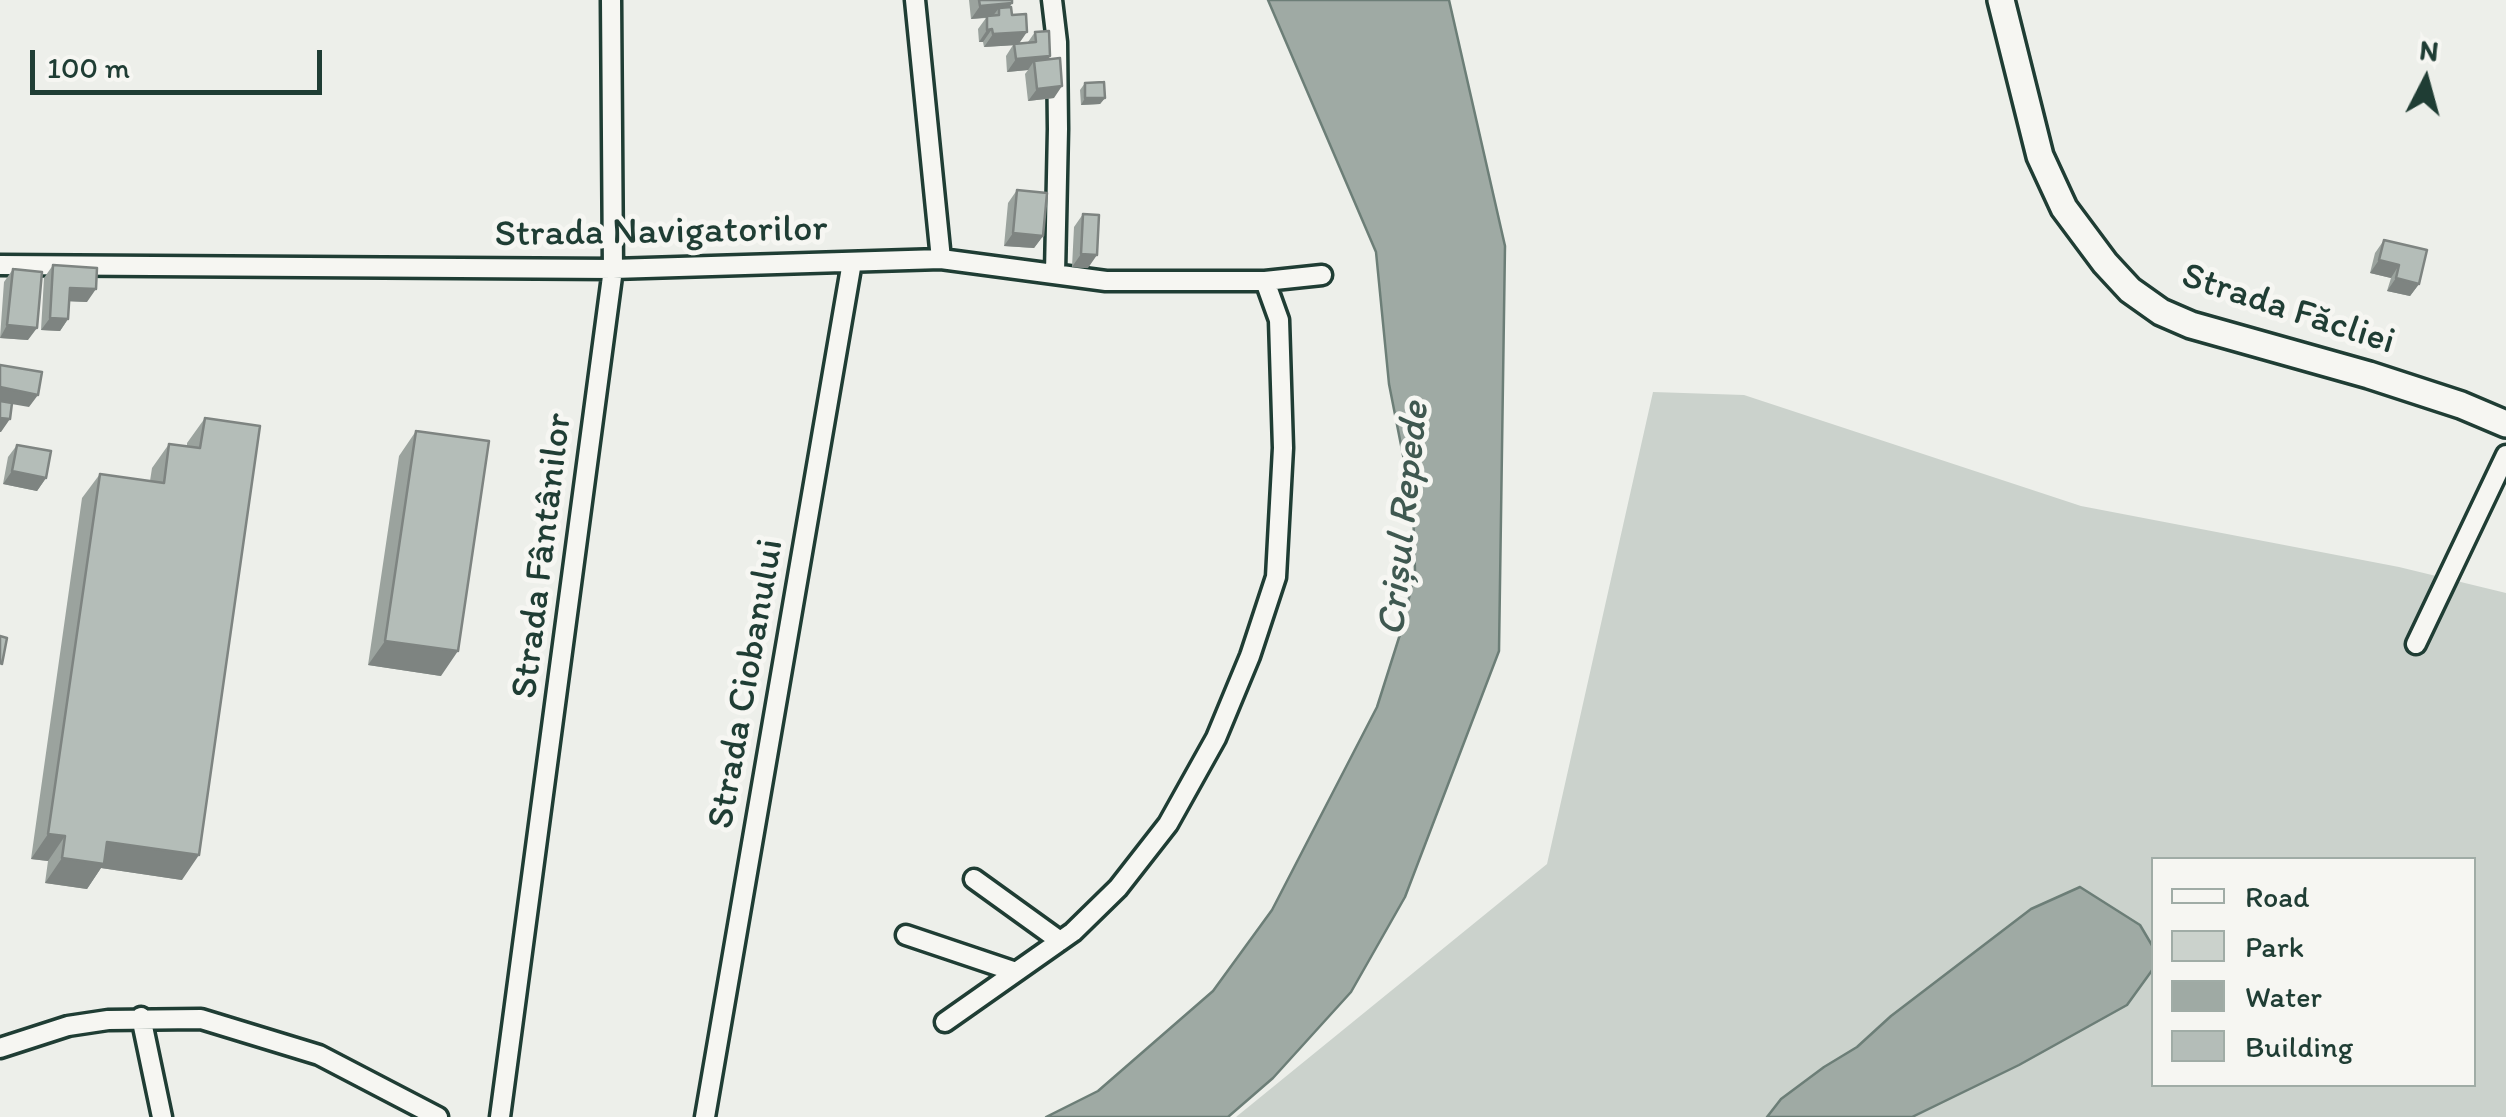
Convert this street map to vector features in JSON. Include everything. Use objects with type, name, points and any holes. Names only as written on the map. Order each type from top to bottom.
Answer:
[{"type":"street","name":"Strada Fântânilor","points":[[500,1117],[613,270],[611,0]]},
{"type":"street","points":[[916,0],[941,259]]},
{"type":"street","points":[[1052,0],[1057,42],[1058,129],[1055,272]]},
{"type":"street","name":"Strada Făcliei","points":[[2001,0],[2040,156],[2064,208],[2130,290],[2161,312],[2191,325],[2404,386],[2506,424]]},
{"type":"street","name":"Strada Navigatorilor","points":[[0,264],[613,270],[941,259],[1106,280],[1322,276]]},
{"type":"street","name":"Strada Ciobanului","points":[[705,1117],[852,262]]},
{"type":"street","points":[[945,1022],[1060,941],[1118,888],[1168,824],[1216,738],[1250,656],[1276,577],[1283,448],[1280,320],[1265,280]]},
{"type":"street","points":[[2416,644],[2506,455]]},
{"type":"street","points":[[974,879],[1060,941]]},
{"type":"street","points":[[906,934],[1013,971]]},
{"type":"street","points":[[0,1048],[68,1026],[141,1017],[201,1019],[320,1055],[438,1117]]},
{"type":"street","points":[[141,1017],[162,1117]]},
{"type":"green space","points":[[1653,392],[1744,395],[2081,506],[2399,567],[2506,593],[2506,1117],[1236,1117],[1547,864]]},
{"type":"water","points":[[1268,0],[1449,0],[1505,246],[1499,651],[1405,897],[1351,992],[1273,1078],[1228,1117],[1046,1117],[1098,1091],[1213,991],[1272,910],[1377,707],[1415,571],[1413,506],[1389,384],[1376,252]]},
{"type":"water","points":[[2080,887],[2140,925],[2151,944],[2151,972],[2127,1005],[2019,1065],[1912,1117],[1767,1117],[1781,1099],[1857,1047],[1891,1016],[2031,909]]},
{"type":"building","points":[[979,0],[1012,0],[1012,3],[980,6]]},
{"type":"building","points":[[1011,7],[1012,15],[1026,14],[1027,32],[993,34],[992,29],[987,30],[987,16],[999,15],[999,8]]},
{"type":"building","points":[[1049,31],[1050,56],[1016,59],[1014,44],[1036,42],[1035,32]]},
{"type":"building","points":[[1060,58],[1062,86],[1037,89],[1034,61]]},
{"type":"building","points":[[1104,82],[1105,98],[1085,98],[1085,83]]},
{"type":"building","points":[[1017,190],[1047,193],[1043,236],[1013,233]]},
{"type":"building","points":[[1083,214],[1099,215],[1097,255],[1081,254]]},
{"type":"building","points":[[2384,240],[2427,250],[2419,284],[2396,278],[2399,265],[2379,260]]},
{"type":"building","points":[[53,265],[97,268],[96,289],[70,288],[68,319],[50,318]]},
{"type":"building","points":[[13,269],[42,272],[37,328],[7,325]]},
{"type":"building","points":[[0,365],[42,372],[38,395],[0,387]]},
{"type":"building","points":[[0,401],[12,403],[10,419],[0,418]]},
{"type":"building","points":[[205,418],[260,426],[199,855],[107,842],[104,864],[62,858],[65,836],[48,834],[100,474],[164,483],[169,444],[200,448]]},
{"type":"building","points":[[416,431],[489,441],[458,651],[385,641]]},
{"type":"building","points":[[17,445],[51,451],[46,478],[12,471]]},
{"type":"building","points":[[0,636],[7,638],[2,664],[0,663]]},
{"type":"water label","name":"Crișul Repede","points":[[1405,519]]}]
